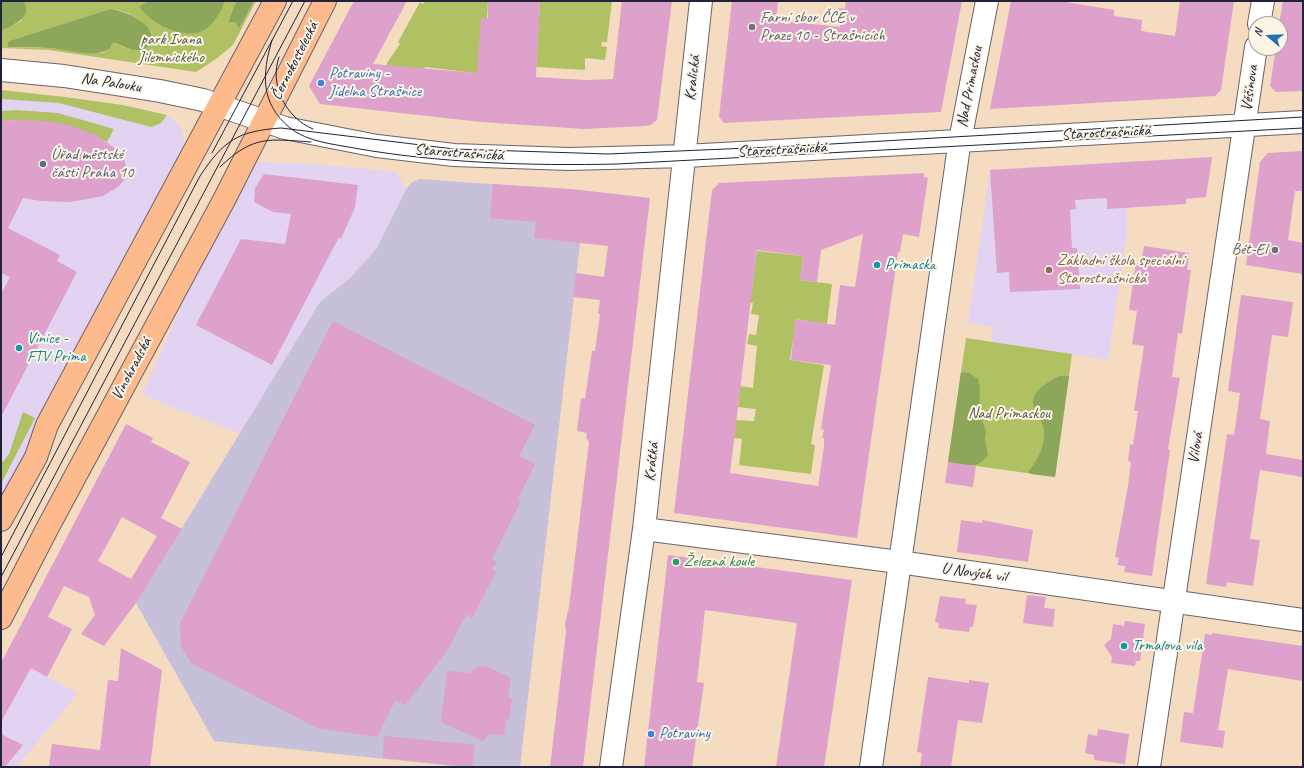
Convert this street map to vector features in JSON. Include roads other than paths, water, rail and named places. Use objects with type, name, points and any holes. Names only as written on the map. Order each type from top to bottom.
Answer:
[{"type":"main road","name":"Černokostelecká","points":[[265,121],[325,1]]},
{"type":"main road","points":[[1,520],[36,457],[48,425],[272,7]]},
{"type":"main road","name":"Vinohradská","points":[[1,618],[265,121]]},
{"type":"street","name":"Kralická","points":[[684,156],[701,1]]},
{"type":"street","name":"Nad Primaskou","points":[[871,767],[960,141],[987,1]]},
{"type":"street","points":[[1260,16],[1263,1]]},
{"type":"street","name":"Věšínova","points":[[1244,127],[1255,56]]},
{"type":"street","name":"Na Palouku","points":[[1,70],[110,82],[185,96],[265,121]]},
{"type":"street","name":"Starostrašnická","points":[[265,121],[285,128],[340,140],[447,154],[569,159],[684,156],[1244,127],[1303,122]]},
{"type":"street","name":"Vilová","points":[[1149,767],[1172,601],[1244,127]]},
{"type":"street","name":"Krátká","points":[[611,767],[644,529],[684,156]]},
{"type":"street","name":"U Nových vil","points":[[644,529],[899,562],[1303,620]]},
{"type":"tram line","points":[[212,153],[293,1]]},
{"type":"tram line","points":[[1,577],[305,1]]},
{"type":"tram line","points":[[272,40],[265,76],[268,98],[280,118],[297,133],[329,144],[386,153],[451,160],[518,164],[617,164],[1303,128]]},
{"type":"tram line","points":[[279,57],[276,68],[276,79],[282,99],[295,117],[303,124],[313,129]]},
{"type":"tram line","points":[[1,557],[200,176],[225,146],[243,135],[266,129],[281,128],[454,149],[608,154],[796,146],[1303,117]]},
{"type":"tram line","points":[[220,167],[242,149],[262,141],[284,140],[311,142]]},
{"type":"place","name":"Farní sbor ČCE v Praze 10 - Strašnicích","points":[[752,27]]},
{"type":"place","name":"Potraviny - Jídelna Strašnice","points":[[321,83]]},
{"type":"place","name":"Úřad městské části Praha 10","points":[[43,164]]},
{"type":"place","name":"Bét-El","points":[[1275,250]]},
{"type":"place","name":"Primaska","points":[[877,265]]},
{"type":"place","name":"Základní škola speciální Starostrašnická","points":[[1049,270]]},
{"type":"place","name":"Vinice - FTV Prima","points":[[19,348]]},
{"type":"place","name":"Železná koule","points":[[676,562]]},
{"type":"place","name":"Trmalova vila","points":[[1124,646]]},
{"type":"place","name":"Potraviny","points":[[651,734]]},
{"type":"park label","name":"park Ivana Jilemnického","points":[[171,49]]}]
